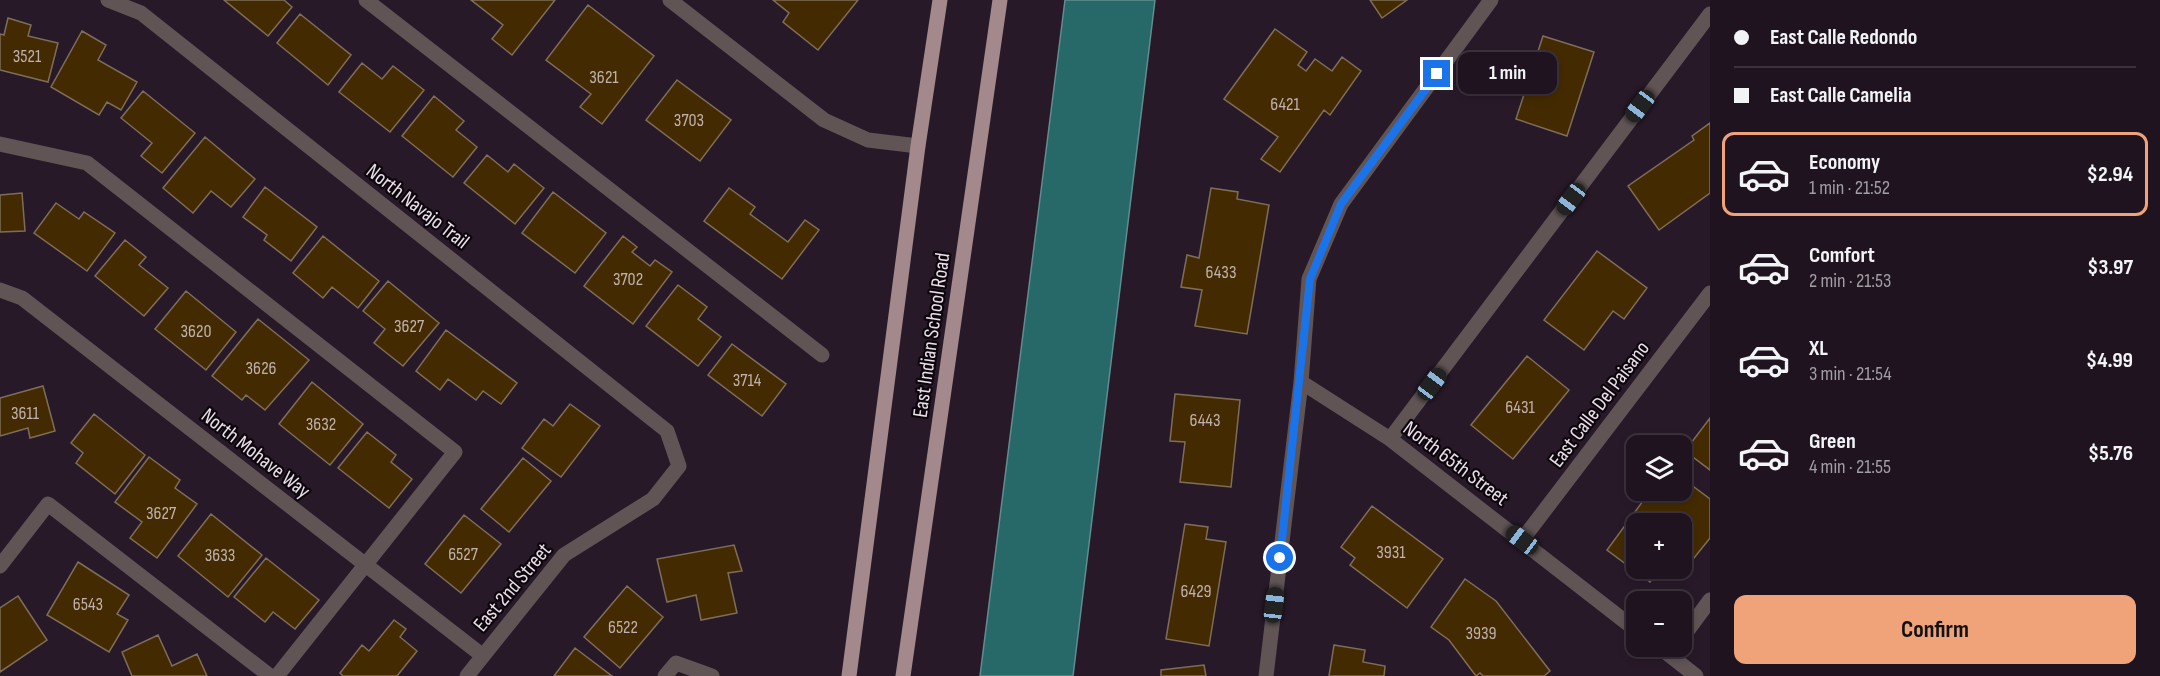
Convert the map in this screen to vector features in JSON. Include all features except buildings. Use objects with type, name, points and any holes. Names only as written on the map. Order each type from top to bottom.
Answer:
[{"type":"main road","name":"East Indian School Road","points":[[849,676],[918,146],[940,0]]},
{"type":"main road","name":"East Indian School Road","points":[[903,676],[1000,0]]},
{"type":"street","name":"North Navajo Trail","points":[[108,0],[141,13],[668,431],[679,466]]},
{"type":"street","points":[[366,0],[822,355]]},
{"type":"street","points":[[670,0],[824,120],[868,140],[918,146]]},
{"type":"street","points":[[1266,676],[1310,279],[1341,204],[1491,0]]},
{"type":"street","points":[[1390,439],[1710,14]]},
{"type":"street","points":[[0,144],[87,163],[455,452],[277,676]]},
{"type":"street","name":"North Mohave Way","points":[[0,290],[22,298],[483,656]]},
{"type":"street","name":"East Calle Del Paisano","points":[[1522,540],[1710,293]]},
{"type":"street","name":"North 65th Street","points":[[1300,382],[1390,439],[1626,622]]},
{"type":"street","name":"East 2nd Street","points":[[467,676],[564,555],[653,499],[679,466]]},
{"type":"street","points":[[0,566],[48,504],[270,676]]},
{"type":"street","points":[[1692,624],[1710,600]]},
{"type":"street","points":[[1676,657],[1696,676]]},
{"type":"street","points":[[665,676],[676,663],[712,676]]},
{"type":"shaded area","points":[[1065,0],[1155,0],[1073,676],[980,676]]},
{"type":"route","points":[[1280,558],[1310,279],[1341,204],[1437,74]]}]
